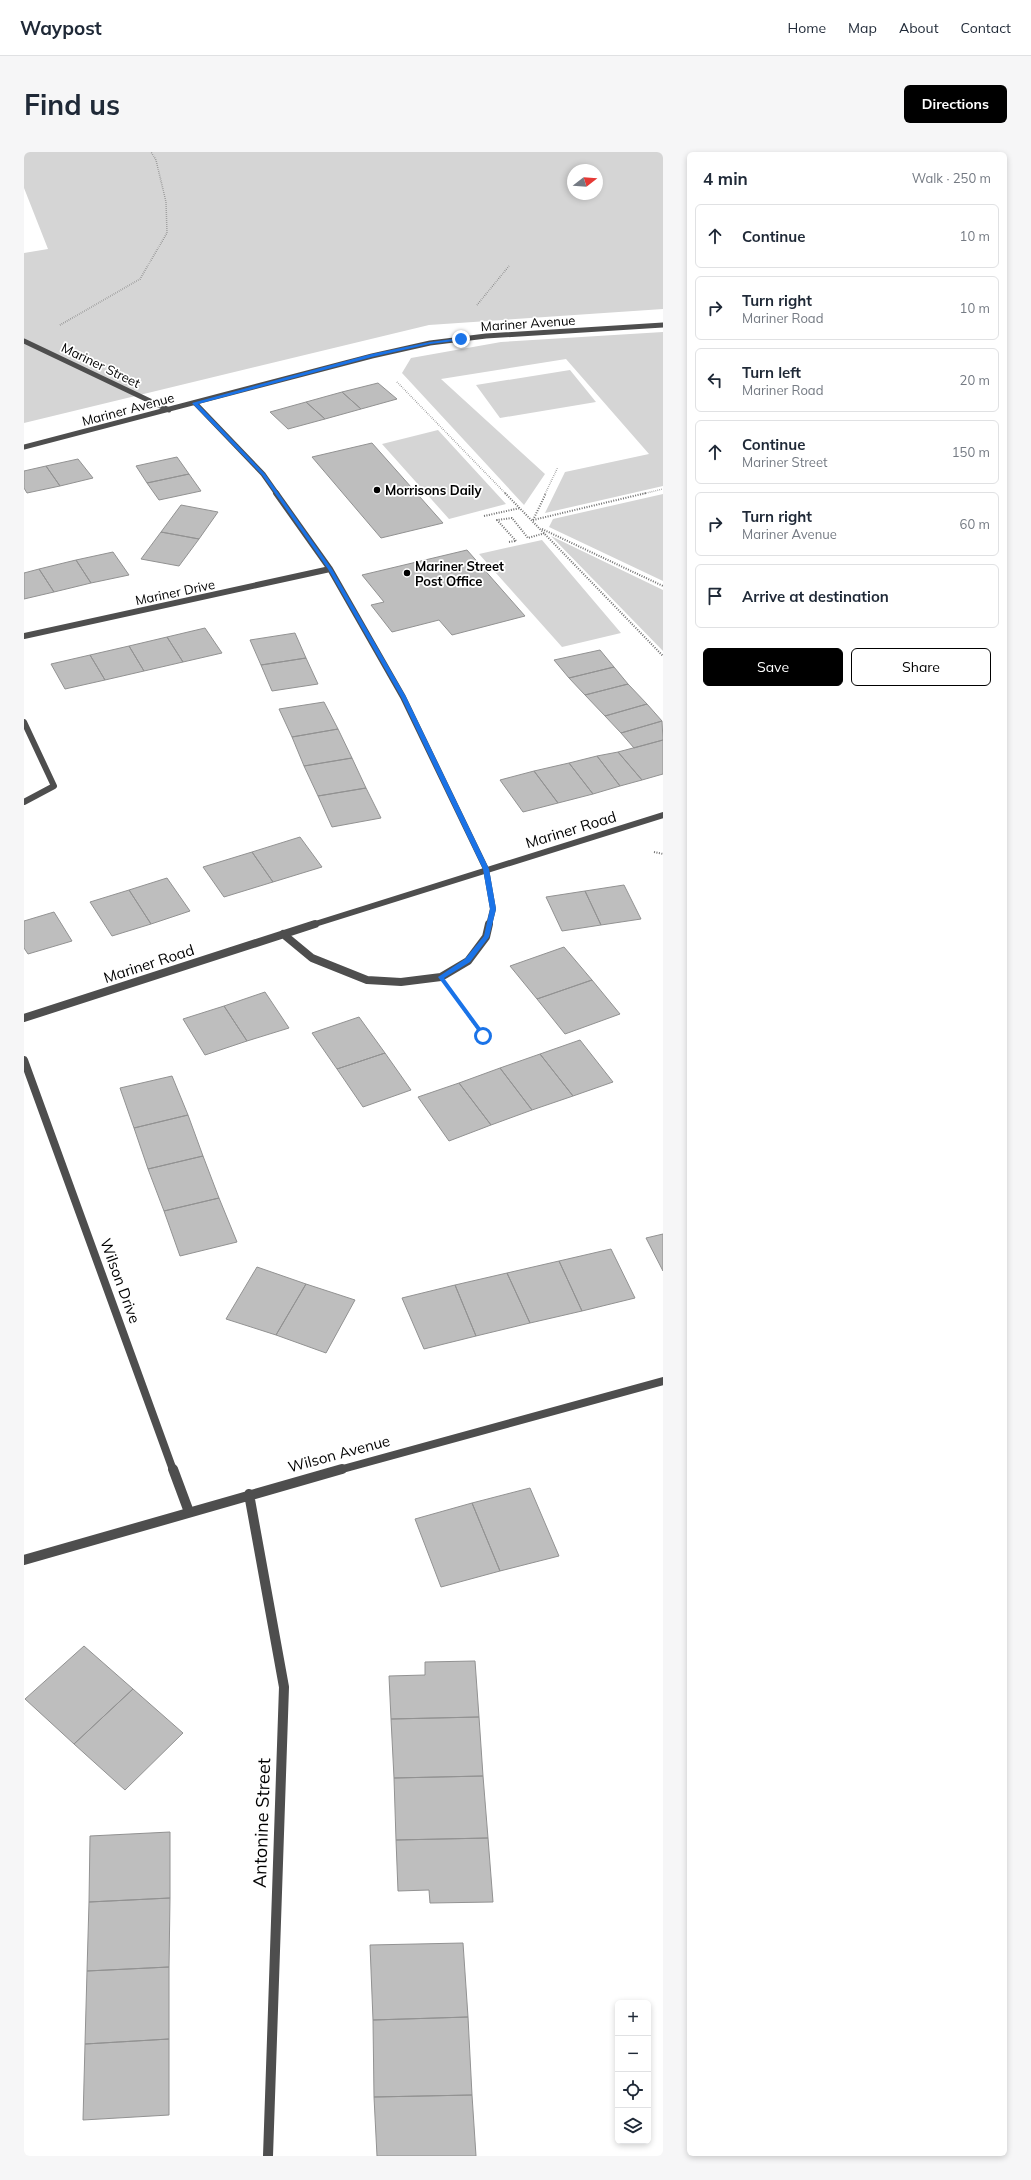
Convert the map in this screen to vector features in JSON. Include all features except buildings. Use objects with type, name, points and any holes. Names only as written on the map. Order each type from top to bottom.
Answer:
[{"type":"street","name":"Mariner Avenue","points":[[24,447],[372,356],[430,343],[486,336],[663,325]]},
{"type":"street","name":"Mariner Street","points":[[26,342],[168,410]]},
{"type":"street","points":[[195,403],[263,474],[330,569],[403,697],[486,869],[493,909],[486,937],[468,961],[441,977],[401,982],[367,980],[312,958],[283,934]]},
{"type":"street","name":"Mariner Drive","points":[[24,636],[330,569]]},
{"type":"street","points":[[24,722],[54,786],[24,802]]},
{"type":"street","name":"Mariner Road","points":[[24,1018],[486,869],[663,815]]},
{"type":"street","name":"Wilson Drive","points":[[24,1060],[189,1512]]},
{"type":"street","name":"Wilson Avenue","points":[[24,1560],[249,1494],[663,1381]]},
{"type":"street","name":"Antonine Street","points":[[249,1494],[284,1687],[268,2156]]},
{"type":"path","points":[[26,342],[140,279],[167,233],[166,202],[156,160],[151,152]]},
{"type":"path","points":[[461,339],[464,323],[509,266]]},
{"type":"path","points":[[372,356],[546,533],[663,656]]},
{"type":"path","points":[[532,520],[558,467]]},
{"type":"path","points":[[532,520],[663,490]]},
{"type":"path","points":[[484,516],[520,508]]},
{"type":"path","points":[[509,542],[516,541],[497,520],[512,518],[528,538],[546,533]]},
{"type":"path","points":[[540,528],[663,586]]},
{"type":"path","points":[[441,977],[483,1036]]},
{"type":"shaded area","points":[[24,152],[663,152],[663,309],[429,325],[24,423],[24,253],[48,249],[24,188]]},
{"type":"shaded area","points":[[663,332],[663,486],[545,513],[565,472],[649,454],[566,359],[441,379],[545,474],[524,505],[402,373],[411,358],[501,342]]},
{"type":"shaded area","points":[[570,370],[596,402],[500,418],[476,385]]},
{"type":"shaded area","points":[[438,430],[506,504],[449,519],[382,444]]},
{"type":"shaded area","points":[[663,494],[663,581],[549,527],[553,519]]},
{"type":"shaded area","points":[[551,536],[663,590],[663,651]]},
{"type":"shaded area","points":[[542,540],[621,633],[562,647],[479,554]]},
{"type":"place","name":"Morrisons Daily","points":[[377,490]]},
{"type":"place","name":"Mariner Street Post Office","points":[[407,573]]},
{"type":"route","points":[[461,339],[430,343],[372,356],[195,403],[263,474],[330,569],[403,697],[486,869],[493,909],[486,937],[468,961],[441,977],[483,1036]]}]
